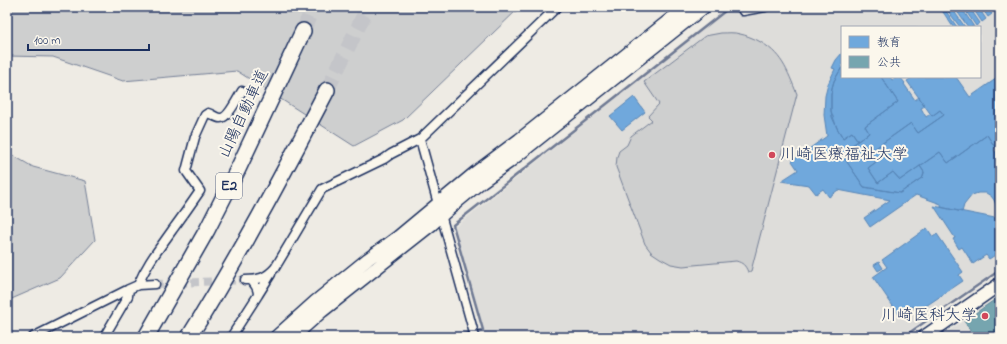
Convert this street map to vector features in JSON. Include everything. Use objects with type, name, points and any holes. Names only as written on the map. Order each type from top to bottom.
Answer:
[{"type":"highway","name":"山陽自動車道","points":[[146,337],[207,230],[238,169],[303,31]]},
{"type":"highway","points":[[189,337],[271,196],[327,90]]},
{"type":"street","points":[[231,337],[275,268],[322,189],[384,159],[420,139],[557,7]]},
{"type":"street","points":[[293,337],[440,210],[475,173],[519,140],[686,7]]},
{"type":"street","points":[[276,337],[362,264],[398,237],[476,186],[509,162],[704,7]]},
{"type":"street","points":[[742,8],[743,11],[764,7]]},
{"type":"street","points":[[138,285],[144,271],[158,248],[200,191],[186,171],[195,137],[205,115],[208,113],[220,118],[228,115],[242,91]]},
{"type":"street","points":[[420,139],[474,334]]},
{"type":"street","points":[[258,295],[256,286],[248,280],[264,278],[271,273]]},
{"type":"street","points":[[33,337],[129,288],[138,285],[155,284]]},
{"type":"street","points":[[924,337],[1000,284]]},
{"type":"street","points":[[104,337],[128,296],[129,288]]},
{"type":"shaded area","points":[[7,7],[520,7],[403,120],[354,146],[237,71],[123,81],[53,57],[7,56]]},
{"type":"shaded area","name":"川崎医療福祉大学","points":[[776,7],[1000,7],[1000,268],[899,337],[479,337],[477,332],[484,330],[455,227],[723,13],[734,12],[740,9],[742,13]]},
{"type":"shaded area","points":[[721,33],[735,33],[747,36],[765,45],[778,56],[783,63],[797,94],[751,271],[748,272],[744,265],[736,261],[683,266],[671,264],[651,252],[645,244],[616,167],[619,151],[627,145],[631,136],[652,120],[648,116],[659,104],[644,82],[705,36]]},
{"type":"shaded area","points":[[7,152],[33,167],[85,181],[95,240],[60,278],[7,301]]},
{"type":"shaded area","name":"川崎医科大学","points":[[1000,295],[1000,337],[940,337]]},
{"type":"building: 教育","points":[[943,7],[956,26],[952,26],[941,9]]},
{"type":"building: 教育","points":[[945,7],[951,7],[964,26],[959,26]]},
{"type":"building: 教育","points":[[954,7],[961,7],[973,26],[967,26]]},
{"type":"building: 教育","points":[[963,7],[969,7],[980,23],[976,26]]},
{"type":"building: 教育","points":[[972,7],[978,7],[986,19],[982,22]]},
{"type":"building: 教育","points":[[981,7],[987,7],[992,14],[988,17]]},
{"type":"building: 教育","points":[[841,54],[841,69],[832,88],[831,111],[837,128],[843,138],[852,132],[858,141],[848,148],[850,150],[847,152],[849,154],[845,159],[864,187],[900,193],[923,177],[924,172],[920,166],[940,152],[948,163],[987,135],[995,147],[994,150],[1000,158],[1000,212],[997,210],[994,200],[986,193],[972,195],[964,205],[962,212],[941,207],[941,204],[916,195],[870,227],[864,218],[890,200],[838,190],[829,197],[823,189],[816,194],[809,185],[781,181],[798,170],[792,161],[827,136],[824,115],[825,96],[828,84],[835,69],[832,68]]},
{"type":"building: 教育","points":[[841,69],[841,78],[882,78],[898,102],[865,126],[869,133],[858,141],[852,132],[843,138],[832,117],[831,111],[831,95],[834,81]]},
{"type":"building: 教育","points":[[1000,76],[1000,143],[995,147],[987,135],[948,163],[940,152],[900,180],[893,172],[878,183],[868,168],[876,162],[870,152],[911,123],[918,133],[944,115],[940,110],[932,116],[907,81],[912,78],[957,78],[970,97]]},
{"type":"building: 教育","points":[[882,78],[891,78],[892,80],[895,78],[901,78],[915,100],[919,97],[925,106],[921,108],[926,117],[930,114],[932,116],[940,110],[944,115],[918,133],[911,123],[870,152],[876,162],[868,168],[878,183],[893,172],[900,180],[920,166],[924,172],[923,177],[900,193],[864,187],[845,159],[849,154],[847,152],[850,150],[848,148],[869,133],[865,126],[898,102]]},
{"type":"building: 教育","points":[[634,97],[645,112],[622,130],[610,116]]},
{"type":"building: 教育","points":[[934,206],[1000,219],[1000,252],[989,259],[986,255],[973,264],[962,247],[959,249],[953,239],[955,238]]},
{"type":"building: 教育","points":[[927,228],[933,237],[937,234],[963,272],[959,275],[963,281],[917,312],[913,306],[899,315],[873,277],[887,267],[882,260]]},
{"type":"building: 教育","points":[[879,262],[883,268],[878,271],[874,265]]},
{"type":"building: 公共","name":"川崎医科大学","points":[[1000,296],[1000,337],[981,337],[980,335],[975,337],[964,321]]},
{"type":"waterway","points":[[449,337],[483,330],[453,225],[725,11],[739,8]]},
{"type":"waterway","points":[[903,337],[1000,270]]},
{"type":"tunnel","points":[[303,31],[313,7]]},
{"type":"tunnel","points":[[327,90],[368,7]]},
{"type":"tunnel","points":[[155,284],[245,280]]},
{"type":"place","name":"川崎医療福祉大学","points":[[772,155]]},
{"type":"place","name":"川崎医科大学","points":[[985,316]]}]
